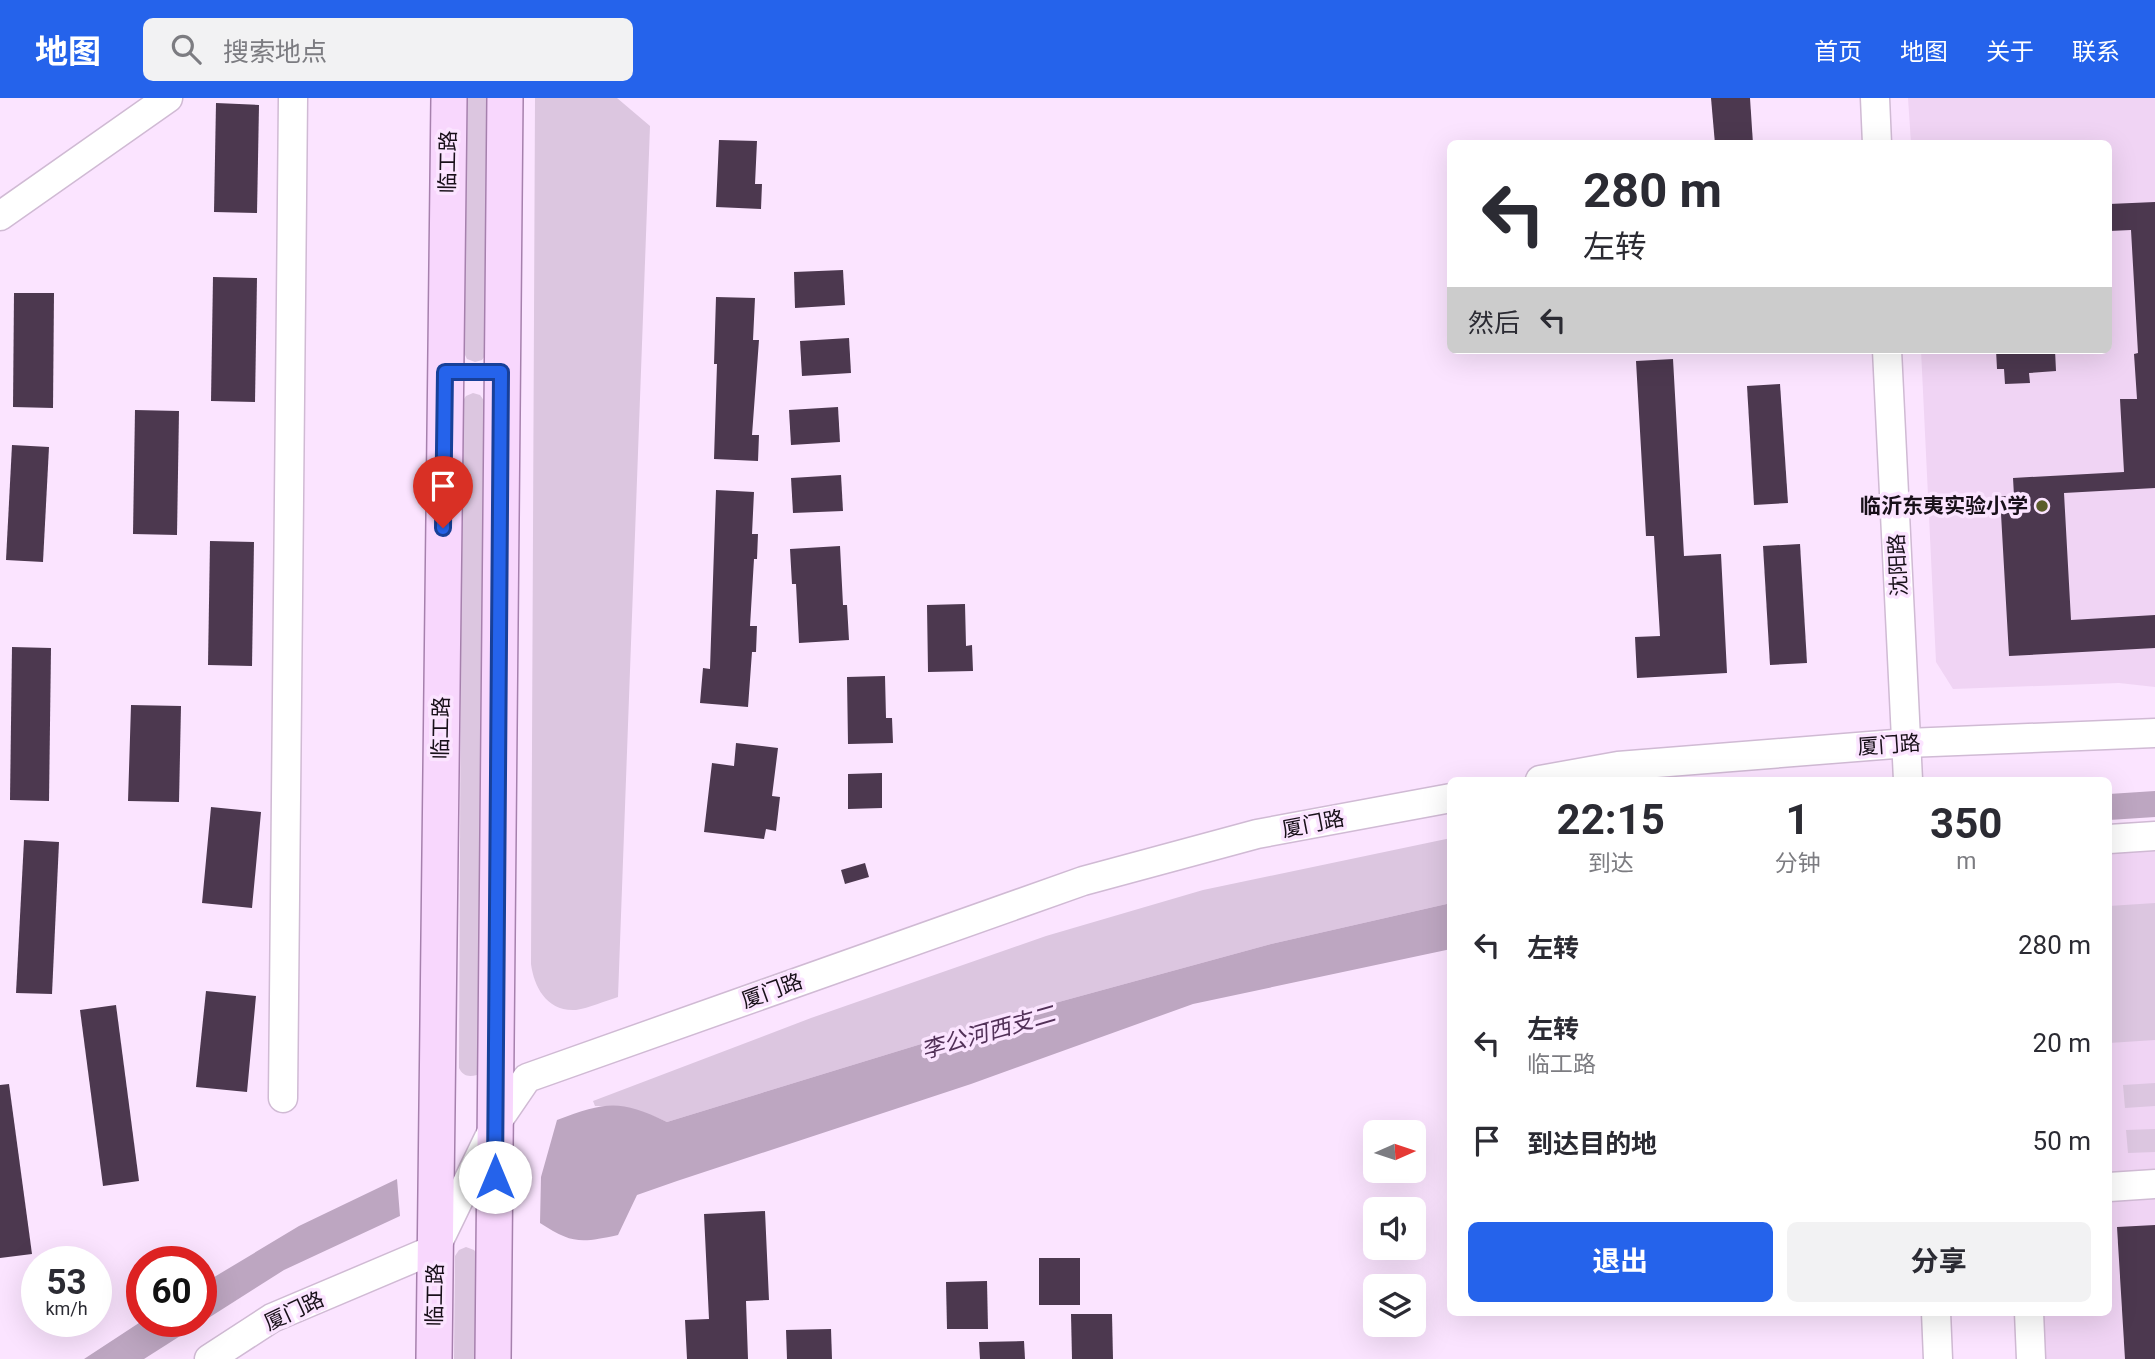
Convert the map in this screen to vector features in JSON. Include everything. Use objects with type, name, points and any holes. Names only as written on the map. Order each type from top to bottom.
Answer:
[{"type":"main road","name":"临工路","points":[[434,1359],[449,98]]},
{"type":"main road","points":[[494,1359],[505,98]]},
{"type":"main road","points":[[445,372],[501,372]]},
{"type":"street","points":[[0,216],[168,98]]},
{"type":"street","points":[[284,1098],[293,98]]},
{"type":"street","points":[[1875,98],[1877,140]]},
{"type":"street","name":"沈阳路","points":[[1887,354],[1908,777]]},
{"type":"street","name":"厦门路","points":[[1557,777],[1618,766],[1907,743],[2155,733]]},
{"type":"street","name":"厦门路","points":[[209,1359],[272,1318],[435,1250],[495,1125],[527,1078],[1083,881],[1257,834],[1447,798]]},
{"type":"street","points":[[2112,839],[2155,836]]},
{"type":"street","points":[[2112,1187],[2155,1184]]},
{"type":"street","points":[[1936,1316],[1938,1359]]},
{"type":"street","points":[[2029,1316],[2031,1359]]},
{"type":"shaded area","points":[[466,98],[489,98],[487,353],[482,360],[475,362],[467,359],[464,353]]},
{"type":"shaded area","points":[[535,98],[617,98],[650,126],[618,997],[576,1010],[557,1007],[544,996],[535,981],[531,964]]},
{"type":"shaded area","name":"临沂东夷实验小学","points":[[1908,98],[2155,98],[2155,687],[2119,683],[1953,689],[1936,662],[1921,354],[2112,354],[2112,140],[1911,140]]},
{"type":"shaded area","points":[[473,393],[480,395],[485,402],[481,1067],[477,1075],[471,1076],[464,1074],[459,1068],[462,402],[466,396]]},
{"type":"shaded area","points":[[2155,824],[2155,1359],[2020,1359],[2018,1316],[2112,1316],[2112,828]]},
{"type":"shaded area","points":[[1447,839],[1447,904],[1271,944],[1055,1003],[667,1122],[632,1109],[595,1106],[593,1101],[811,1018],[1046,936],[1203,890]]},
{"type":"shaded area","points":[[2155,903],[2155,1040],[2112,1043],[2112,906]]},
{"type":"shaded area","points":[[2155,1083],[2155,1106],[2125,1108],[2123,1085]]},
{"type":"shaded area","points":[[2155,1129],[2155,1152],[2128,1153],[2126,1130]]},
{"type":"shaded area","points":[[466,1247],[474,1250],[478,1256],[477,1359],[454,1359],[455,1256],[459,1250]]},
{"type":"water","points":[[2155,791],[2155,817],[2112,820],[2112,794]]},
{"type":"water","name":"李公河西支二","points":[[1447,904],[1447,950],[1193,1004],[971,1084],[677,1181],[637,1195],[618,1235],[577,1240],[560,1235],[540,1223],[541,1177],[557,1120],[588,1109],[612,1106],[636,1109],[667,1122],[1055,1003],[1271,944]]},
{"type":"water","points":[[397,1179],[400,1216],[284,1270],[217,1313],[217,1275],[299,1226]]},
{"type":"water","points":[[126,1331],[126,1337],[179,1337],[144,1359],[84,1359]]},
{"type":"building","points":[[1711,98],[1750,98],[1753,140],[1715,140]]},
{"type":"building","points":[[216,103],[259,105],[257,213],[214,212]]},
{"type":"building","points":[[719,140],[757,141],[755,184],[762,184],[761,209],[716,207]]},
{"type":"building","points":[[2155,202],[2155,488],[2064,493],[2071,620],[2155,615],[2155,648],[2009,656],[2000,496],[2014,496],[2013,478],[2124,472],[2120,399],[2137,399],[2134,354],[2138,353],[2131,230],[2112,231],[2112,204]]},
{"type":"building","points":[[843,270],[845,305],[795,308],[794,272]]},
{"type":"building","points":[[213,277],[257,278],[255,402],[211,401]]},
{"type":"building","points":[[14,293],[54,293],[53,408],[13,407]]},
{"type":"building","points":[[716,297],[755,298],[753,340],[759,340],[752,435],[759,435],[758,461],[714,459]]},
{"type":"building","points":[[849,338],[851,373],[802,376],[800,341]]},
{"type":"building","points":[[1996,354],[2055,354],[2056,371],[2029,373],[2030,383],[2005,384],[2004,369],[1997,369]]},
{"type":"building","points":[[1673,359],[1684,556],[1721,554],[1727,673],[1637,678],[1635,637],[1660,636],[1654,536],[1646,536],[1636,361]]},
{"type":"building","points":[[1780,384],[1788,503],[1754,505],[1747,386]]},
{"type":"building","points":[[838,407],[840,442],[791,445],[789,410]]},
{"type":"building","points":[[135,410],[179,411],[177,535],[133,534]]},
{"type":"building","points":[[12,445],[49,447],[43,562],[6,560]]},
{"type":"building","points":[[841,475],[843,511],[793,513],[791,478]]},
{"type":"building","points":[[716,490],[754,492],[752,534],[758,534],[750,626],[757,626],[748,707],[700,703],[703,668],[710,669]]},
{"type":"building","points":[[210,541],[254,542],[252,666],[208,665]]},
{"type":"building","points":[[1800,544],[1807,663],[1770,665],[1763,546]]},
{"type":"building","points":[[840,546],[843,605],[847,605],[849,640],[799,643],[796,584],[792,584],[790,549]]},
{"type":"building","points":[[965,604],[966,646],[972,645],[973,671],[928,672],[927,605]]},
{"type":"building","points":[[12,647],[51,648],[49,801],[10,800]]},
{"type":"building","points":[[885,676],[886,718],[892,718],[893,743],[848,744],[847,677]]},
{"type":"building","points":[[131,705],[181,706],[179,802],[128,801]]},
{"type":"building","points":[[736,743],[778,748],[772,796],[780,797],[776,831],[766,829],[764,839],[704,832],[712,763],[734,766]]},
{"type":"building","points":[[882,773],[882,808],[848,809],[848,774]]},
{"type":"building","points":[[211,807],[261,812],[252,908],[202,903]]},
{"type":"building","points":[[24,840],[59,842],[52,994],[16,993]]},
{"type":"building","points":[[865,863],[869,877],[845,884],[841,870]]},
{"type":"building","points":[[206,991],[256,996],[247,1092],[196,1087]]},
{"type":"building","points":[[116,1005],[139,1181],[103,1186],[80,1010]]},
{"type":"building","points":[[9,1084],[31,1246],[21,1246],[21,1255],[0,1258],[0,1085]]},
{"type":"building","points":[[765,1211],[769,1300],[746,1301],[748,1359],[687,1359],[685,1320],[709,1319],[704,1214]]},
{"type":"building","points":[[2155,1225],[2155,1359],[2125,1359],[2117,1227]]},
{"type":"building","points":[[1039,1258],[1080,1258],[1080,1305],[1039,1305]]},
{"type":"building","points":[[987,1281],[988,1329],[947,1329],[946,1282]]},
{"type":"building","points":[[1071,1314],[1112,1314],[1113,1359],[1072,1359]]},
{"type":"building","points":[[831,1329],[832,1359],[787,1359],[786,1330]]},
{"type":"building","points":[[1024,1341],[1025,1359],[980,1359],[979,1342]]},
{"type":"place","name":"临沂东夷实验小学","points":[[2042,506]]},
{"type":"route","points":[[443,528],[445,372],[501,372],[495,1177]]}]
